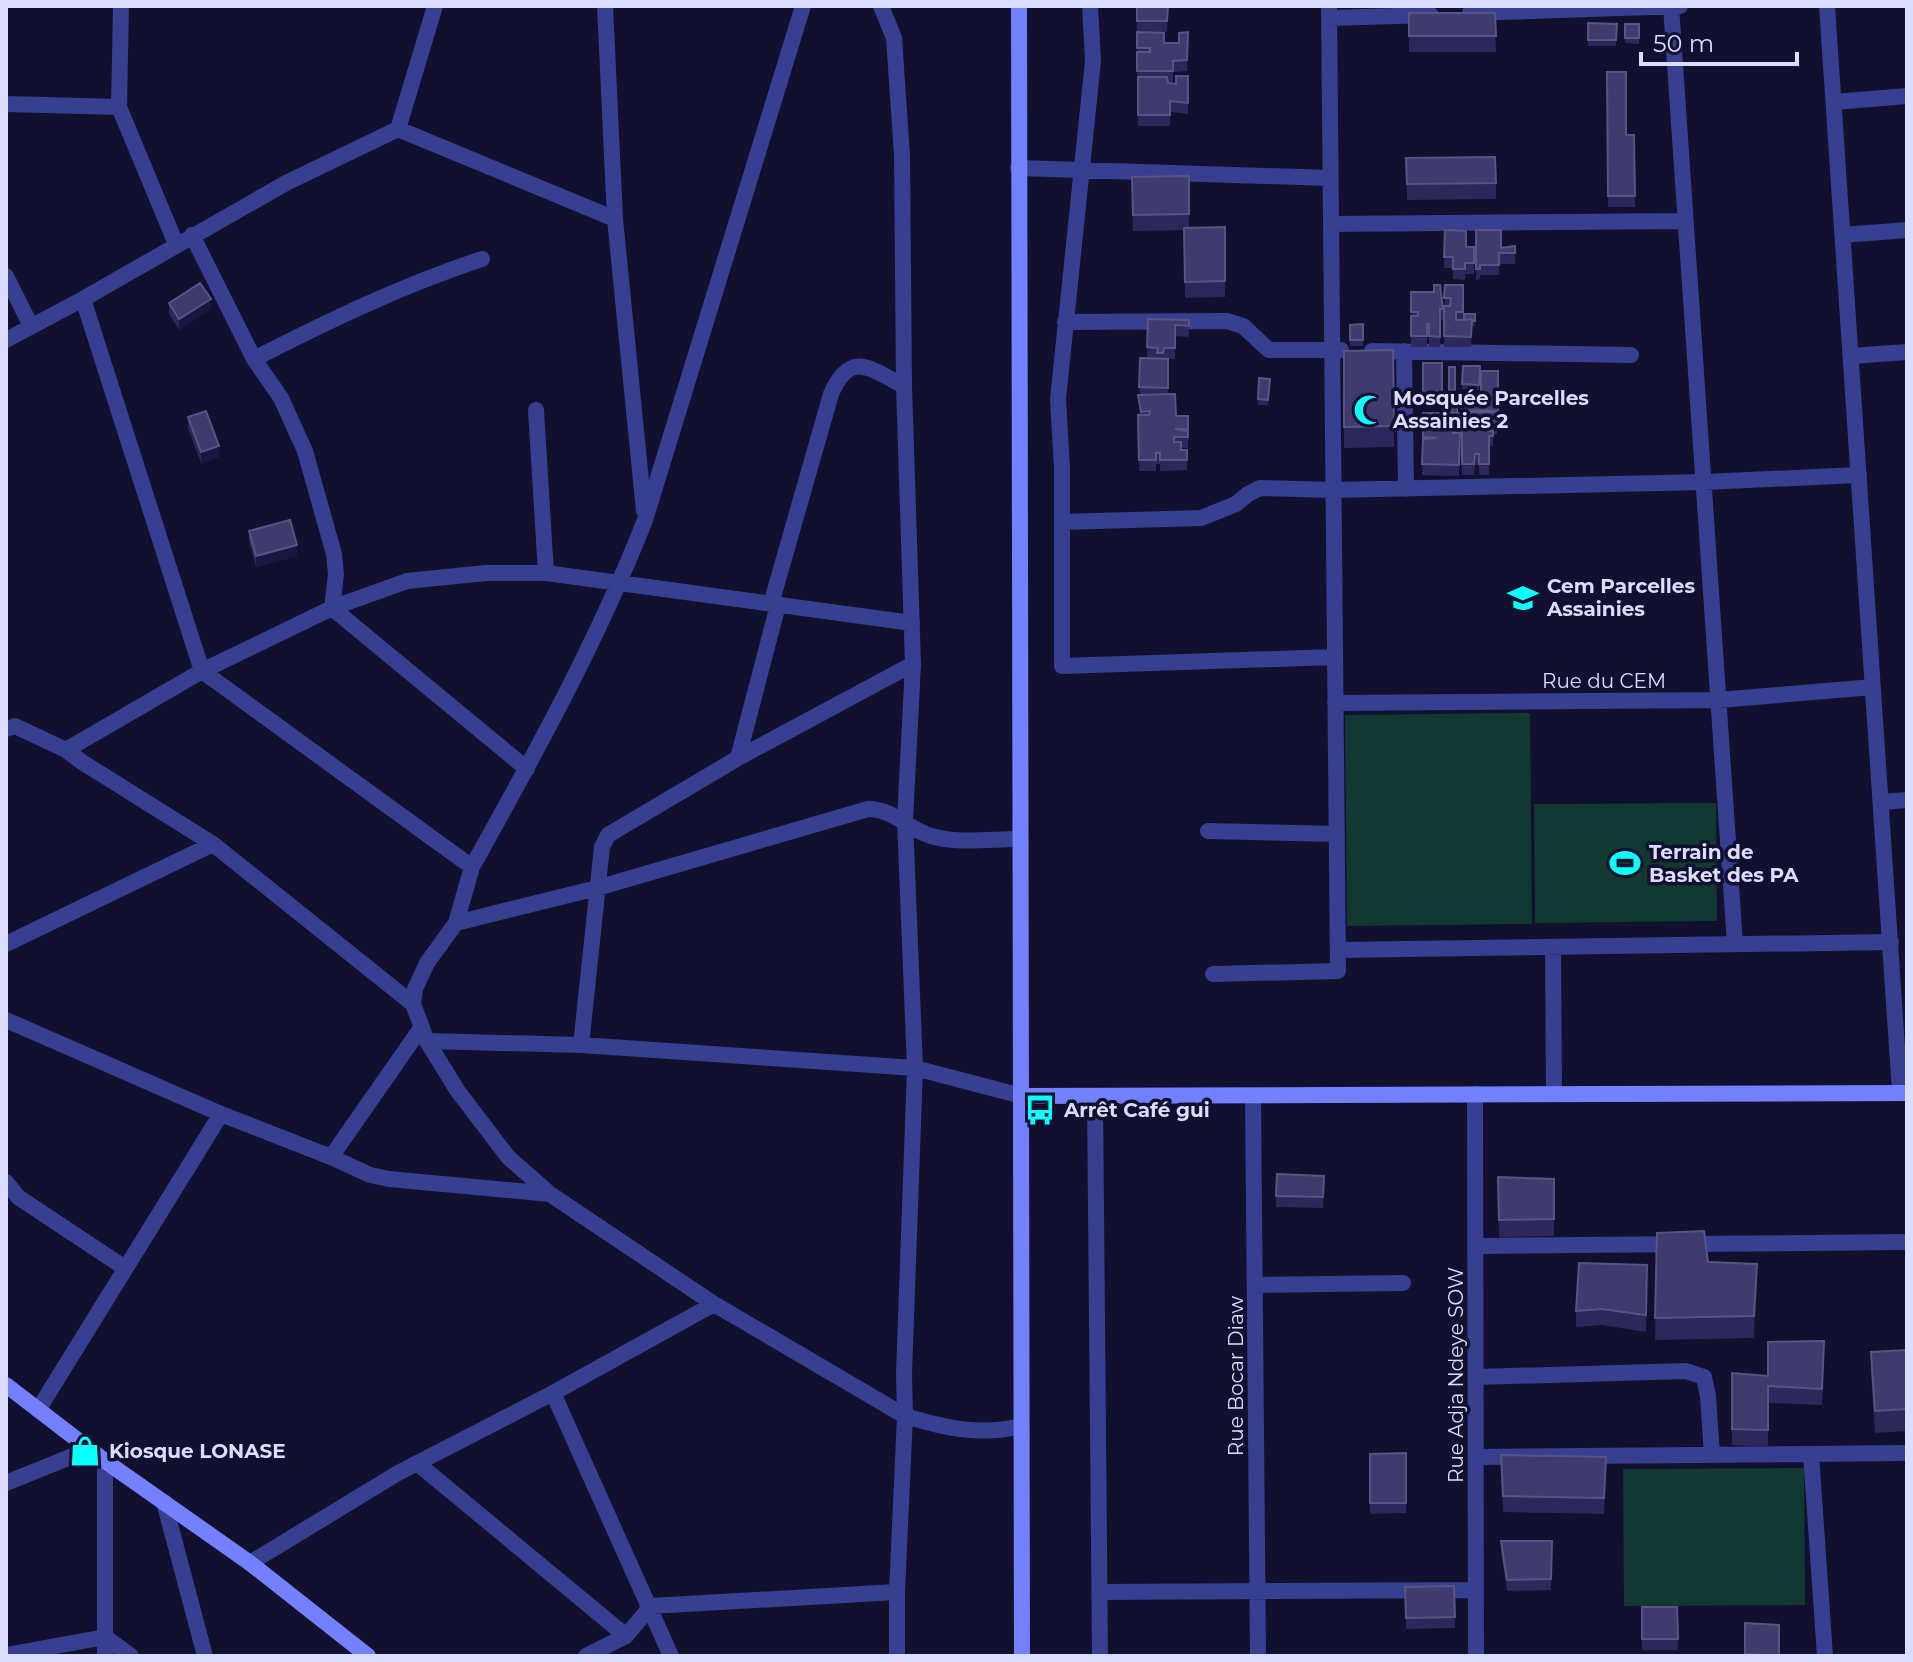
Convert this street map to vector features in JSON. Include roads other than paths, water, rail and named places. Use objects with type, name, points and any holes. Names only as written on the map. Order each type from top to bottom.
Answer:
[{"type":"street","points":[[121,6],[119,107],[176,244]]},
{"type":"street","points":[[6,340],[286,183],[398,129],[435,6]]},
{"type":"street","points":[[605,6],[615,219],[645,520]]},
{"type":"street","points":[[803,6],[645,520],[620,583],[527,769],[472,867],[456,923],[427,963],[415,989],[413,1004],[424,1034],[457,1090],[508,1157],[550,1194],[714,1304],[905,1416],[961,1431],[1021,1426]]},
{"type":"street","points":[[881,6],[894,38],[902,155],[904,386],[913,664],[905,820],[915,1068],[897,1656]]},
{"type":"street","points":[[1019,6],[1022,1656]]},
{"type":"street","points":[[1090,6],[1093,61],[1058,399],[1062,666],[1335,657]]},
{"type":"street","points":[[1671,6],[1735,944]]},
{"type":"street","points":[[1213,974],[1338,971],[1329,12],[1680,6]]},
{"type":"street","points":[[424,1034],[915,1068],[1022,1096],[1904,1092],[1881,802],[1827,6]]},
{"type":"street","points":[[1834,102],[1907,96]]},
{"type":"street","points":[[6,104],[119,107]]},
{"type":"street","points":[[398,129],[615,219]]},
{"type":"street","points":[[1018,168],[1330,178]]},
{"type":"street","points":[[1331,224],[1686,221]]},
{"type":"street","points":[[1843,235],[1907,230]]},
{"type":"street","points":[[192,235],[254,359],[281,398],[305,451],[334,554],[336,574],[332,608]]},
{"type":"street","points":[[254,359],[411,283],[482,259]]},
{"type":"street","points":[[6,276],[31,326]]},
{"type":"street","points":[[83,299],[202,671],[472,867]]},
{"type":"street","points":[[1065,322],[1227,321],[1243,326],[1269,350],[1631,355]]},
{"type":"street","points":[[1404,351],[1406,489]]},
{"type":"street","points":[[1851,356],[1907,352]]},
{"type":"street","points":[[738,758],[774,605],[838,376],[848,367],[863,365],[904,386]]},
{"type":"street","points":[[536,410],[546,573]]},
{"type":"street","points":[[1062,522],[1201,518],[1236,504],[1260,488],[1406,489],[1859,475]]},
{"type":"street","points":[[66,750],[202,671],[332,608],[407,581],[486,573],[546,573],[912,623]]},
{"type":"street","points":[[332,608],[527,769]]},
{"type":"street","points":[[581,1045],[602,847],[608,835],[738,758],[913,664]]},
{"type":"street","name":"Rue du CEM","points":[[1335,703],[1719,700],[1873,687]]},
{"type":"street","points":[[9,725],[66,750],[213,844],[413,1004]]},
{"type":"street","points":[[1881,802],[1907,800]]},
{"type":"street","points":[[456,923],[597,888],[868,809],[878,809],[905,820],[918,831],[947,839],[1019,839]]},
{"type":"street","points":[[1208,831],[1337,834]]},
{"type":"street","points":[[6,944],[213,844]]},
{"type":"street","points":[[1338,950],[1891,942]]},
{"type":"street","points":[[1553,947],[1554,1094]]},
{"type":"street","points":[[6,1020],[370,1175],[550,1194]]},
{"type":"street","points":[[331,1157],[424,1034]]},
{"type":"street","name":"Rue Adja Ndeye SOW","points":[[1475,1094],[1476,1656]]},
{"type":"street","points":[[1095,1096],[1100,1656]]},
{"type":"street","name":"Rue Bocar Diaw","points":[[1253,1096],[1258,1656]]},
{"type":"street","points":[[38,1410],[221,1114]]},
{"type":"street","points":[[6,1182],[12,1199],[125,1268]]},
{"type":"street","points":[[1476,1246],[1907,1242]]},
{"type":"street","points":[[1255,1285],[1403,1283]]},
{"type":"street","points":[[250,1563],[417,1463],[553,1393],[714,1304]]},
{"type":"street","points":[[1476,1377],[1686,1371],[1704,1377],[1712,1455]]},
{"type":"street","points":[[6,1385],[105,1461],[250,1563],[368,1656]]},
{"type":"street","points":[[553,1393],[671,1656]]},
{"type":"street","points":[[6,1483],[90,1449]]},
{"type":"street","points":[[1476,1457],[1907,1453]]},
{"type":"street","points":[[1811,1454],[1825,1656]]},
{"type":"street","points":[[105,1461],[105,1656]]},
{"type":"street","points":[[417,1463],[626,1636]]},
{"type":"street","points":[[164,1502],[205,1656]]},
{"type":"street","points":[[1099,1592],[1476,1590]]},
{"type":"street","points":[[586,1656],[626,1636],[651,1606],[897,1592]]},
{"type":"street","points":[[6,1655],[105,1637],[131,1656]]},
{"type":"place","name":"Mosquée Parcelles Assainies 2","points":[[1369,410]]},
{"type":"place","name":"Cem Parcelles Assainies","points":[[1523,598]]},
{"type":"place","name":"Terrain de Basket des PA","points":[[1625,863]]},
{"type":"place","name":"Arrêt Café gui","points":[[1040,1110]]},
{"type":"place","name":"Kiosque LONASE","points":[[85,1451]]}]
